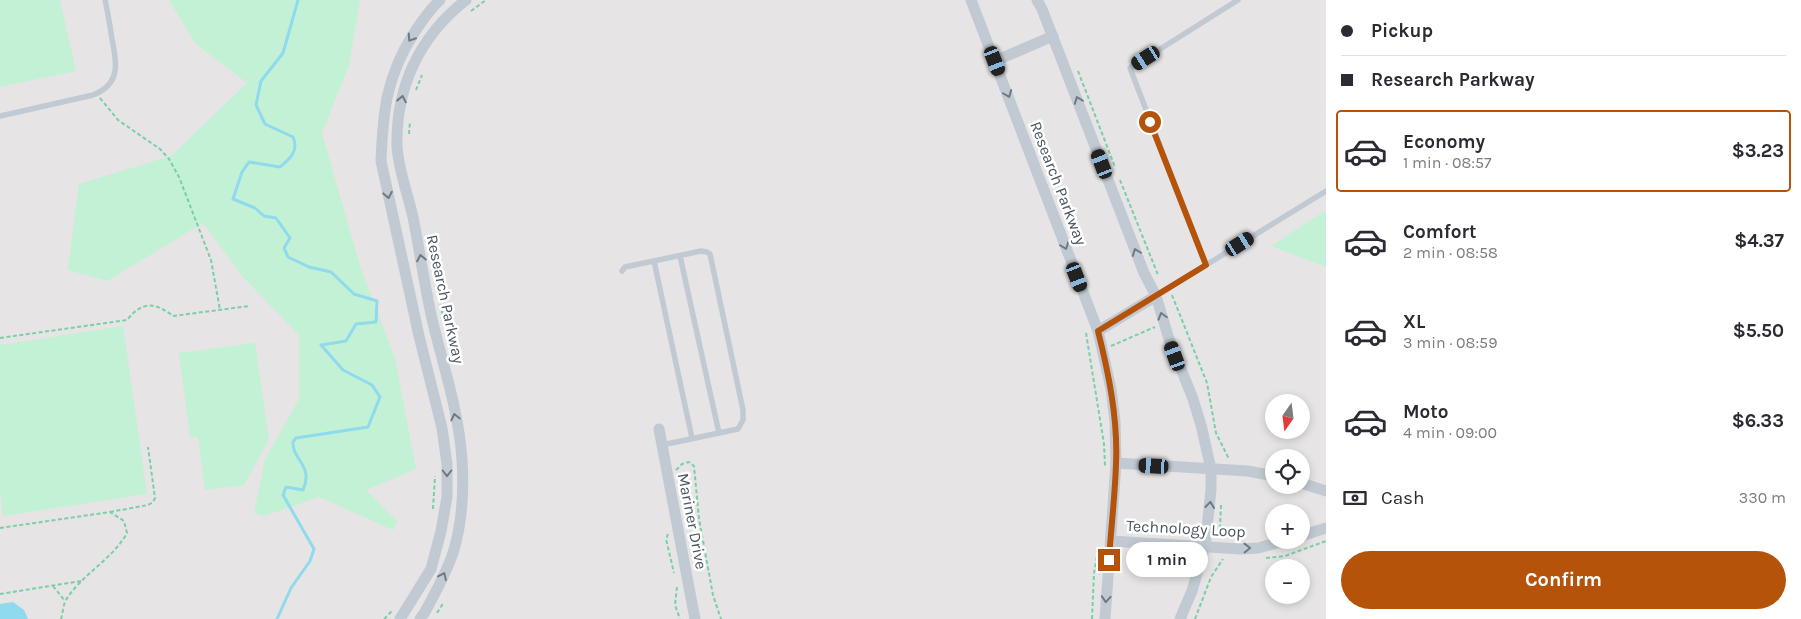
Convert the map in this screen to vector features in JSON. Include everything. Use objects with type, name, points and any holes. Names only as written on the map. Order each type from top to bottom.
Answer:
[{"type":"street","name":"Research Parkway","points":[[400,619],[431,569],[442,531],[447,496],[446,464],[442,428],[419,336],[382,161],[382,134],[384,109],[392,76],[410,39],[429,10],[440,0]]},
{"type":"street","name":"Research Parkway","points":[[420,619],[426,612],[452,554],[460,520],[462,460],[441,332],[401,174],[397,145],[399,114],[405,85],[415,61],[433,34],[452,12],[466,0]]},
{"type":"street","name":"Research Parkway","points":[[971,0],[995,61],[1092,332],[1102,349],[1111,389],[1115,421],[1116,463],[1105,619]]},
{"type":"street","points":[[1038,0],[1144,273],[1156,296],[1179,368],[1198,416],[1211,469],[1211,490],[1205,546],[1192,592],[1180,619]]},
{"type":"street","points":[[995,61],[1053,36]]},
{"type":"street","points":[[1092,332],[1156,296]]},
{"type":"street","points":[[419,336],[441,332]]},
{"type":"street","name":"Mariner Drive","points":[[659,429],[695,619]]},
{"type":"street","points":[[1116,463],[1248,471],[1265,474]]},
{"type":"street","points":[[1310,486],[1326,491]]},
{"type":"street","points":[[447,496],[462,498]]},
{"type":"street","points":[[1310,533],[1326,528]]},
{"type":"street","name":"Technology Loop","points":[[1111,540],[1205,546],[1258,548],[1265,546]]},
{"type":"lane","points":[[0,116],[97,94],[111,82],[117,64],[105,0]]},
{"type":"lane","points":[[1206,265],[1130,68],[1238,0]]},
{"type":"lane","points":[[1156,296],[1326,191]]},
{"type":"lane","points":[[622,271],[624,267],[701,251],[710,254],[743,415],[742,425],[738,429],[662,444]]},
{"type":"lane","points":[[680,256],[719,433]]},
{"type":"lane","points":[[654,261],[692,438]]},
{"type":"path","points":[[466,14],[486,0]]},
{"type":"path","points":[[414,97],[422,74]]},
{"type":"path","points":[[97,94],[118,120],[160,149],[169,159],[179,177],[211,260],[220,310]]},
{"type":"path","points":[[409,141],[411,113]]},
{"type":"path","points":[[438,293],[441,332]]},
{"type":"path","points":[[0,338],[127,320],[135,310],[149,305],[162,308],[173,316],[249,306]]},
{"type":"path","points":[[1102,349],[1120,344],[1181,316]]},
{"type":"path","points":[[1092,332],[1105,470]]},
{"type":"path","points":[[0,528],[148,505],[155,498],[148,448]]},
{"type":"path","points":[[667,471],[678,469],[682,464],[689,462],[694,466],[699,519],[713,595],[721,619]]},
{"type":"path","points":[[62,619],[65,601],[82,580],[120,545],[127,533],[124,521],[110,512]]},
{"type":"path","points":[[669,531],[666,539],[675,576]]},
{"type":"path","points":[[1260,558],[1278,558],[1326,540]]},
{"type":"path","points":[[1092,619],[1094,573],[1099,548]]},
{"type":"path","points":[[1194,619],[1211,577],[1222,559],[1226,559]]},
{"type":"path","points":[[0,594],[82,580]]},
{"type":"path","points":[[53,586],[65,601]]},
{"type":"path","points":[[678,586],[675,605],[680,619]]},
{"type":"path","points":[[436,614],[444,602]]},
{"type":"shaded area","points":[[0,0],[1326,0],[1326,619],[0,619]]},
{"type":"green space","points":[[0,0],[60,0],[76,71],[0,87]]},
{"type":"green space","points":[[169,0],[360,0],[349,65],[322,133],[361,269],[395,358],[416,469],[366,490],[397,521],[393,530],[319,497],[264,516],[254,513],[265,459],[299,399],[299,335],[243,277],[203,223],[107,281],[68,270],[79,184],[171,156],[247,83],[195,43]]},
{"type":"green space","points":[[1326,210],[1326,267],[1271,246]]},
{"type":"green space","points":[[123,326],[147,494],[3,516],[0,493],[0,345]]},
{"type":"green space","points":[[255,343],[269,439],[244,485],[205,490],[198,437],[190,438],[179,353]]},
{"type":"water","points":[[13,602],[24,610],[28,619],[0,619],[0,604]]},
{"type":"waterway","points":[[277,619],[291,588],[310,561],[314,549],[283,495],[286,487],[303,490],[306,481],[306,474],[296,454],[293,442],[296,438],[368,427],[380,397],[372,385],[343,370],[321,345],[346,341],[356,324],[376,322],[377,301],[354,294],[331,272],[309,267],[288,257],[284,248],[290,238],[276,218],[264,216],[255,208],[233,199],[242,172],[249,162],[280,167],[290,158],[294,151],[295,142],[293,137],[265,124],[256,105],[261,81],[283,53],[298,0]]},
{"type":"route","points":[[1109,560],[1116,463],[1115,421],[1111,389],[1098,331],[1206,265],[1150,122]]}]
